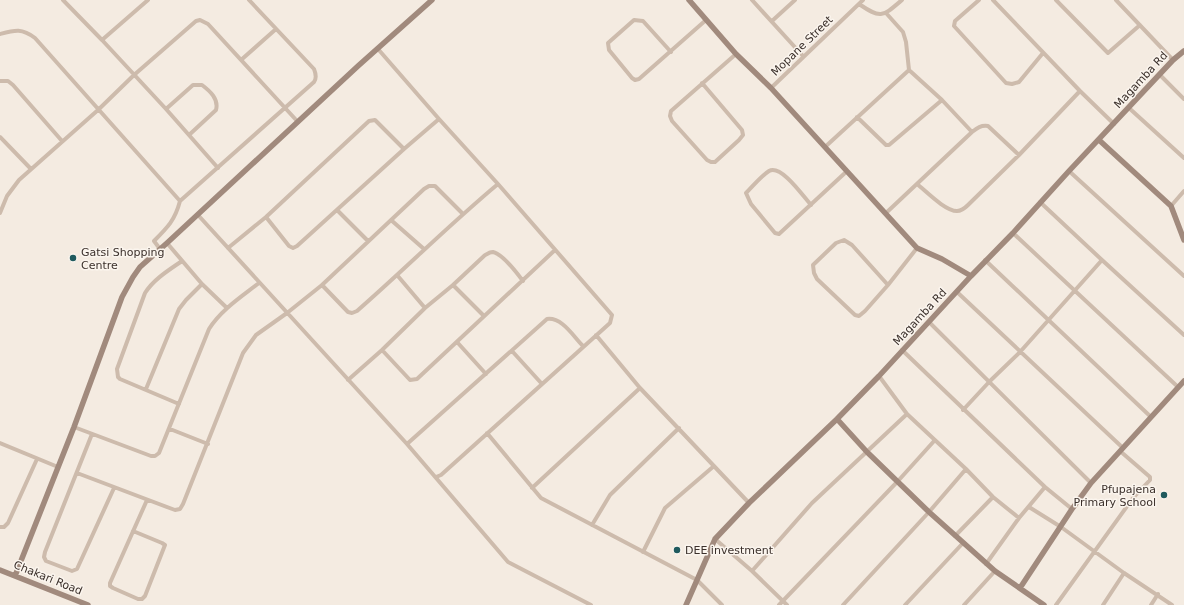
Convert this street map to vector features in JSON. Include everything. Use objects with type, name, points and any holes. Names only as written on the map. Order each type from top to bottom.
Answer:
[{"type":"street","points":[[63,0],[166,109],[218,168]]},
{"type":"street","points":[[102,40],[148,0]]},
{"type":"street","points":[[160,250],[154,241],[174,219],[180,200],[314,82],[316,76],[314,69],[249,0]]},
{"type":"street","points":[[15,576],[74,427],[122,297],[140,267],[432,0]]},
{"type":"street","points":[[688,0],[736,54],[771,88],[846,172],[886,213],[917,248],[942,259],[971,276]]},
{"type":"street","points":[[752,0],[772,20],[803,56]]},
{"type":"street","points":[[772,20],[795,0]]},
{"type":"street","name":"Mopane Street","points":[[771,88],[863,0]]},
{"type":"street","points":[[859,4],[874,14],[881,15],[886,13],[902,0]]},
{"type":"street","points":[[979,0],[955,21],[954,26],[1006,83],[1012,84],[1019,82],[1044,53]]},
{"type":"street","points":[[993,0],[1080,91],[1114,124]]},
{"type":"street","points":[[1056,0],[1108,53],[1140,24]]},
{"type":"street","points":[[1116,0],[1173,60]]},
{"type":"street","points":[[886,13],[903,32],[906,42],[909,70],[942,100],[972,132]]},
{"type":"street","points":[[0,213],[7,196],[31,169],[98,110],[134,75],[192,23],[200,20],[208,24],[298,122]]},
{"type":"street","points":[[671,52],[643,21],[638,20],[634,20],[608,43],[609,50],[635,80],[639,79],[671,52],[706,20]]},
{"type":"street","points":[[241,60],[276,29]]},
{"type":"street","points":[[0,34],[20,30],[35,38],[180,200]]},
{"type":"street","points":[[378,49],[612,315],[610,323],[441,475],[436,477]]},
{"type":"street","name":"Magamba Rd","points":[[686,605],[715,539],[749,503],[837,419],[879,376],[985,260],[1013,233],[1069,170],[1173,60],[1184,51]]},
{"type":"street","points":[[702,83],[742,130],[743,135],[716,162],[707,160],[672,121],[670,116],[671,111],[702,83],[736,54]]},
{"type":"street","points":[[825,147],[909,70]]},
{"type":"street","points":[[1160,75],[1184,99]]},
{"type":"street","points":[[0,82],[8,81],[13,85],[62,141]]},
{"type":"street","points":[[166,109],[193,85],[202,85],[214,98],[217,105],[216,110],[189,135]]},
{"type":"street","points":[[917,184],[951,210],[962,210],[1019,155],[1080,91]]},
{"type":"street","points":[[857,118],[886,145],[889,145],[942,100]]},
{"type":"street","points":[[1129,108],[1184,158]]},
{"type":"street","points":[[266,217],[289,246],[293,248],[297,246],[439,119]]},
{"type":"street","points":[[228,248],[266,217],[369,121],[375,120],[404,149]]},
{"type":"street","points":[[886,213],[972,132],[983,125],[988,126],[1019,155]]},
{"type":"street","points":[[0,136],[31,169]]},
{"type":"street","points":[[1099,140],[1171,206],[1183,237]]},
{"type":"street","points":[[811,205],[783,173],[776,170],[770,170],[746,192],[751,204],[775,233],[779,234],[811,205],[846,172]]},
{"type":"street","points":[[1069,170],[1184,276]]},
{"type":"street","points":[[322,285],[348,312],[352,313],[357,311],[498,184]]},
{"type":"street","points":[[77,473],[175,510],[180,509],[208,444],[243,353],[256,335],[322,285],[429,186],[435,186],[463,214]]},
{"type":"street","points":[[1171,206],[1184,191]]},
{"type":"street","points":[[1040,202],[1184,335]]},
{"type":"street","points":[[338,210],[368,241]]},
{"type":"street","points":[[198,215],[436,477],[508,562],[591,605]]},
{"type":"street","points":[[391,220],[424,250]]},
{"type":"street","points":[[1013,233],[1178,387]]},
{"type":"street","points":[[888,285],[852,245],[844,240],[836,243],[813,265],[814,273],[817,279],[855,315],[858,316],[865,311],[888,285],[917,248]]},
{"type":"street","points":[[168,243],[202,284],[227,308]]},
{"type":"street","points":[[382,350],[410,380],[417,379],[555,250]]},
{"type":"street","points":[[348,380],[382,350],[425,308],[489,253],[494,252],[500,255],[523,281]]},
{"type":"street","points":[[985,260],[1151,417]]},
{"type":"street","points":[[963,410],[1020,352],[1102,260]]},
{"type":"street","points":[[179,404],[118,378],[117,369],[145,293],[150,286],[182,261]]},
{"type":"street","points":[[397,276],[425,308]]},
{"type":"street","points":[[74,427],[151,456],[159,453],[170,429],[209,329],[214,321],[227,308],[259,283]]},
{"type":"street","points":[[146,389],[179,309],[202,284]]},
{"type":"street","points":[[453,285],[484,316]]},
{"type":"street","points":[[956,292],[1150,477],[1150,480],[1133,498],[1056,605]]},
{"type":"street","points":[[406,444],[547,320],[553,319],[561,322],[583,346]]},
{"type":"street","points":[[929,322],[1091,483]]},
{"type":"street","points":[[596,335],[640,388],[749,503]]},
{"type":"street","points":[[457,342],[486,374]]},
{"type":"street","points":[[902,350],[1045,487],[1072,509]]},
{"type":"street","points":[[512,351],[542,384]]},
{"type":"street","points":[[879,376],[907,414],[966,469],[993,497],[1020,518]]},
{"type":"street","points":[[1020,588],[1091,483],[1184,381]]},
{"type":"street","points":[[532,488],[640,388]]},
{"type":"street","points":[[752,571],[812,503],[907,414]]},
{"type":"street","points":[[837,419],[867,452],[986,564],[1044,605]]},
{"type":"street","points":[[592,525],[610,495],[679,428]]},
{"type":"street","points":[[170,429],[208,444]]},
{"type":"street","points":[[92,434],[44,552],[44,558],[46,561],[72,571],[77,569],[114,488]]},
{"type":"street","points":[[487,434],[541,498],[697,580],[722,605]]},
{"type":"street","points":[[779,605],[898,481],[935,440]]},
{"type":"street","points":[[0,443],[58,467]]},
{"type":"street","points":[[0,527],[4,527],[8,523],[37,459]]},
{"type":"street","points":[[643,552],[665,508],[714,466]]},
{"type":"street","points":[[843,605],[929,512],[966,469]]},
{"type":"street","points":[[986,564],[1045,487]]},
{"type":"street","points":[[955,536],[993,497]]},
{"type":"street","points":[[133,531],[165,545],[145,596],[142,599],[138,599],[110,586],[110,583],[133,531],[147,500]]},
{"type":"street","points":[[1029,507],[1062,527],[1095,552],[1172,605]]},
{"type":"street","points":[[715,539],[752,571],[787,605]]},
{"type":"street","points":[[905,605],[963,543]]},
{"type":"street","name":"Chakari Road","points":[[0,570],[88,605]]},
{"type":"street","points":[[964,605],[995,571]]},
{"type":"street","points":[[1103,605],[1124,572]]},
{"type":"street","points":[[1151,605],[1158,594]]},
{"type":"place","name":"Gatsi Shopping Centre","points":[[73,258]]},
{"type":"place","name":"Pfupajena Primary School","points":[[1164,495]]},
{"type":"place","name":"DEE investment","points":[[677,550]]}]
